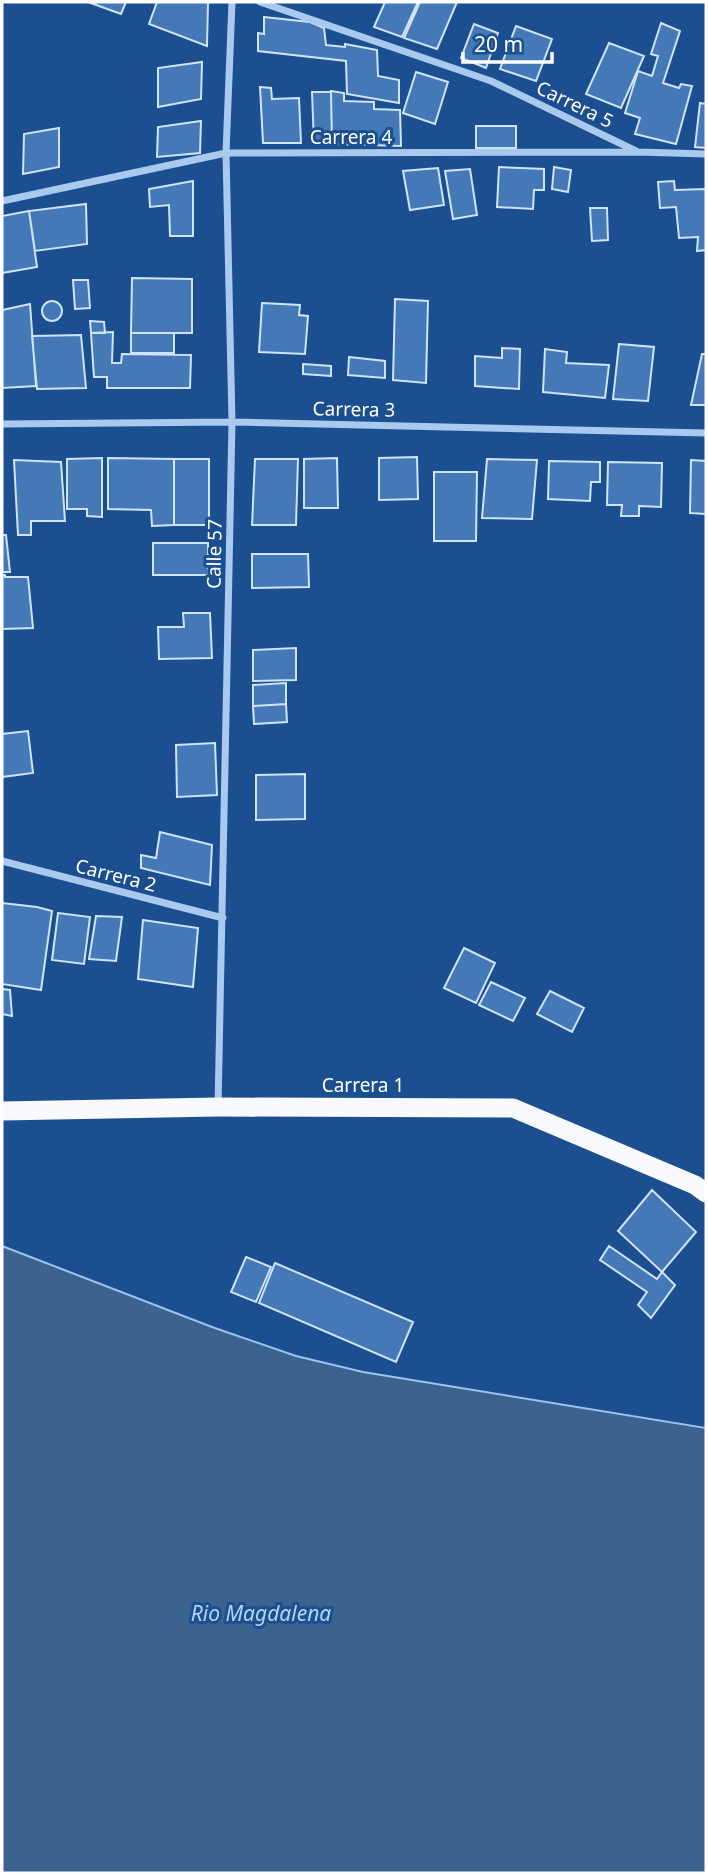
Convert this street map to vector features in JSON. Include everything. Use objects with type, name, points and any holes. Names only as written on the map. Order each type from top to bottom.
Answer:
[{"type":"highway","name":"Carrera 1","points":[[2,1111],[218,1107],[513,1108],[695,1185],[706,1194]]},
{"type":"street","name":"Calle 57","points":[[218,1107],[232,422],[226,153],[232,2]]},
{"type":"street","name":"Carrera 5","points":[[260,2],[491,81],[638,152]]},
{"type":"street","name":"Carrera 4","points":[[2,201],[226,153],[706,154]]},
{"type":"street","name":"Carrera 3","points":[[2,424],[232,422],[706,433]]},
{"type":"street","name":"Carrera 2","points":[[2,861],[223,918]]},
{"type":"water","name":"Rio Magdalena","points":[[2,1246],[212,1327],[296,1356],[363,1372],[706,1428],[706,1873],[2,1873]]},
{"type":"building","points":[[88,2],[126,2],[121,14]]},
{"type":"building","points":[[157,2],[208,2],[207,46],[149,24]]},
{"type":"building","points":[[385,2],[418,2],[402,37],[374,27]]},
{"type":"building","points":[[420,2],[457,2],[437,49],[404,38]]},
{"type":"building","points":[[264,17],[310,22],[324,28],[326,45],[345,47],[345,44],[377,50],[378,76],[399,80],[399,103],[347,94],[346,61],[258,51],[258,33],[264,34]]},
{"type":"building","points":[[661,23],[680,31],[663,83],[679,88],[681,84],[692,86],[676,144],[635,134],[640,118],[625,113],[638,71],[652,76],[658,56],[651,54]]},
{"type":"building","points":[[474,24],[498,33],[486,68],[461,58]]},
{"type":"building","points":[[516,26],[552,39],[536,81],[500,69]]},
{"type":"building","points":[[609,43],[644,56],[621,108],[586,94]]},
{"type":"building","points":[[202,62],[201,99],[158,107],[158,68]]},
{"type":"building","points":[[416,72],[448,82],[435,124],[403,113]]},
{"type":"building","points":[[260,87],[271,88],[272,99],[299,98],[301,143],[263,143]]},
{"type":"building","points":[[331,91],[344,93],[344,101],[374,102],[374,109],[400,110],[401,146],[332,144]]},
{"type":"building","points":[[312,92],[331,92],[332,144],[314,144]]},
{"type":"building","points":[[700,103],[706,104],[706,148],[695,147]]},
{"type":"building","points":[[201,121],[200,153],[157,157],[158,127]]},
{"type":"building","points":[[476,126],[516,126],[516,148],[476,148]]},
{"type":"building","points":[[59,128],[59,167],[23,174],[24,134]]},
{"type":"building","points":[[499,167],[544,169],[544,190],[534,190],[533,209],[497,207]]},
{"type":"building","points":[[554,167],[571,170],[568,192],[552,189]]},
{"type":"building","points":[[438,168],[444,205],[410,210],[403,171]]},
{"type":"building","points":[[470,169],[477,215],[453,219],[445,171]]},
{"type":"building","points":[[193,181],[193,236],[170,236],[169,205],[150,207],[149,189]]},
{"type":"building","points":[[674,181],[675,190],[706,189],[706,250],[697,251],[698,237],[679,238],[676,207],[660,208],[658,182]]},
{"type":"building","points":[[86,204],[87,244],[35,251],[29,211]]},
{"type":"building","points":[[590,208],[607,208],[608,240],[592,241]]},
{"type":"building","points":[[29,211],[37,267],[2,273],[2,216]]},
{"type":"building","points":[[132,278],[192,279],[192,333],[131,333]]},
{"type":"building","points":[[73,280],[88,280],[90,308],[75,309]]},
{"type":"building","points":[[395,299],[428,301],[426,383],[393,380]]},
{"type":"building","points":[[52,301],[59,304],[62,311],[59,318],[52,321],[45,318],[42,311],[45,304]]},
{"type":"building","points":[[262,303],[300,305],[299,315],[308,316],[305,354],[259,352]]},
{"type":"building","points":[[30,304],[36,386],[2,388],[2,310]]},
{"type":"building","points":[[90,321],[104,322],[105,333],[91,333]]},
{"type":"building","points":[[113,332],[112,363],[121,363],[122,354],[191,355],[190,388],[107,388],[107,377],[94,377],[91,333]]},
{"type":"building","points":[[131,333],[174,333],[174,353],[131,353]]},
{"type":"building","points":[[81,335],[86,388],[37,389],[32,336]]},
{"type":"building","points":[[619,344],[654,347],[648,401],[613,399]]},
{"type":"building","points":[[502,348],[520,349],[519,389],[475,386],[475,356],[502,358]]},
{"type":"building","points":[[545,349],[567,352],[566,363],[609,365],[605,398],[543,392]]},
{"type":"building","points":[[702,354],[706,354],[706,405],[691,405]]},
{"type":"building","points":[[349,357],[385,361],[385,378],[348,375]]},
{"type":"building","points":[[303,364],[331,366],[331,376],[303,374]]},
{"type":"building","points":[[417,457],[418,499],[379,500],[379,458]]},
{"type":"building","points":[[102,458],[102,517],[87,516],[87,509],[67,509],[67,459]]},
{"type":"building","points":[[108,458],[174,459],[174,525],[152,526],[151,510],[108,509]]},
{"type":"building","points":[[337,458],[338,508],[304,508],[304,459]]},
{"type":"building","points":[[174,459],[209,459],[209,525],[174,525]]},
{"type":"building","points":[[255,459],[298,459],[296,525],[252,525]]},
{"type":"building","points":[[487,459],[537,460],[532,519],[482,518]]},
{"type":"building","points":[[14,460],[61,462],[65,521],[31,521],[31,535],[18,535]]},
{"type":"building","points":[[691,460],[706,461],[706,514],[690,513]]},
{"type":"building","points":[[549,461],[600,462],[600,482],[591,482],[590,501],[548,499]]},
{"type":"building","points":[[608,462],[662,463],[661,507],[639,506],[639,516],[621,516],[622,505],[607,505]]},
{"type":"building","points":[[434,472],[477,472],[476,541],[434,541]]},
{"type":"building","points":[[2,535],[6,535],[10,572],[2,572]]},
{"type":"building","points":[[153,543],[208,543],[208,575],[153,575]]},
{"type":"building","points":[[252,554],[308,554],[309,587],[252,588]]},
{"type":"building","points":[[2,575],[28,577],[33,628],[2,629]]},
{"type":"building","points":[[183,613],[210,613],[212,658],[159,659],[158,627],[184,627]]},
{"type":"building","points":[[296,648],[296,680],[253,681],[253,650]]},
{"type":"building","points":[[286,683],[286,704],[253,706],[253,685]]},
{"type":"building","points":[[286,704],[287,722],[254,724],[253,706]]},
{"type":"building","points":[[28,731],[33,773],[2,777],[2,734]]},
{"type":"building","points":[[215,743],[217,795],[177,797],[176,745]]},
{"type":"building","points":[[305,774],[305,819],[256,820],[256,775]]},
{"type":"building","points":[[160,832],[212,845],[210,885],[141,868],[141,855],[156,858]]},
{"type":"building","points":[[2,903],[52,911],[41,990],[2,984]]},
{"type":"building","points":[[58,913],[90,917],[84,964],[52,960]]},
{"type":"building","points":[[96,916],[122,917],[116,961],[89,959]]},
{"type":"building","points":[[143,920],[198,928],[193,987],[138,979]]},
{"type":"building","points":[[464,948],[495,963],[476,1003],[444,988]]},
{"type":"building","points":[[491,982],[525,998],[513,1021],[479,1005]]},
{"type":"building","points":[[2,989],[10,990],[12,1016],[2,1014]]},
{"type":"building","points":[[550,991],[584,1008],[572,1032],[537,1014]]},
{"type":"building","points":[[652,1190],[696,1232],[662,1272],[618,1231]]},
{"type":"building","points":[[609,1246],[657,1279],[662,1272],[675,1285],[651,1318],[638,1305],[647,1292],[600,1260]]},
{"type":"building","points":[[246,1257],[271,1267],[256,1302],[231,1292]]},
{"type":"building","points":[[275,1263],[413,1322],[396,1362],[259,1303]]}]
